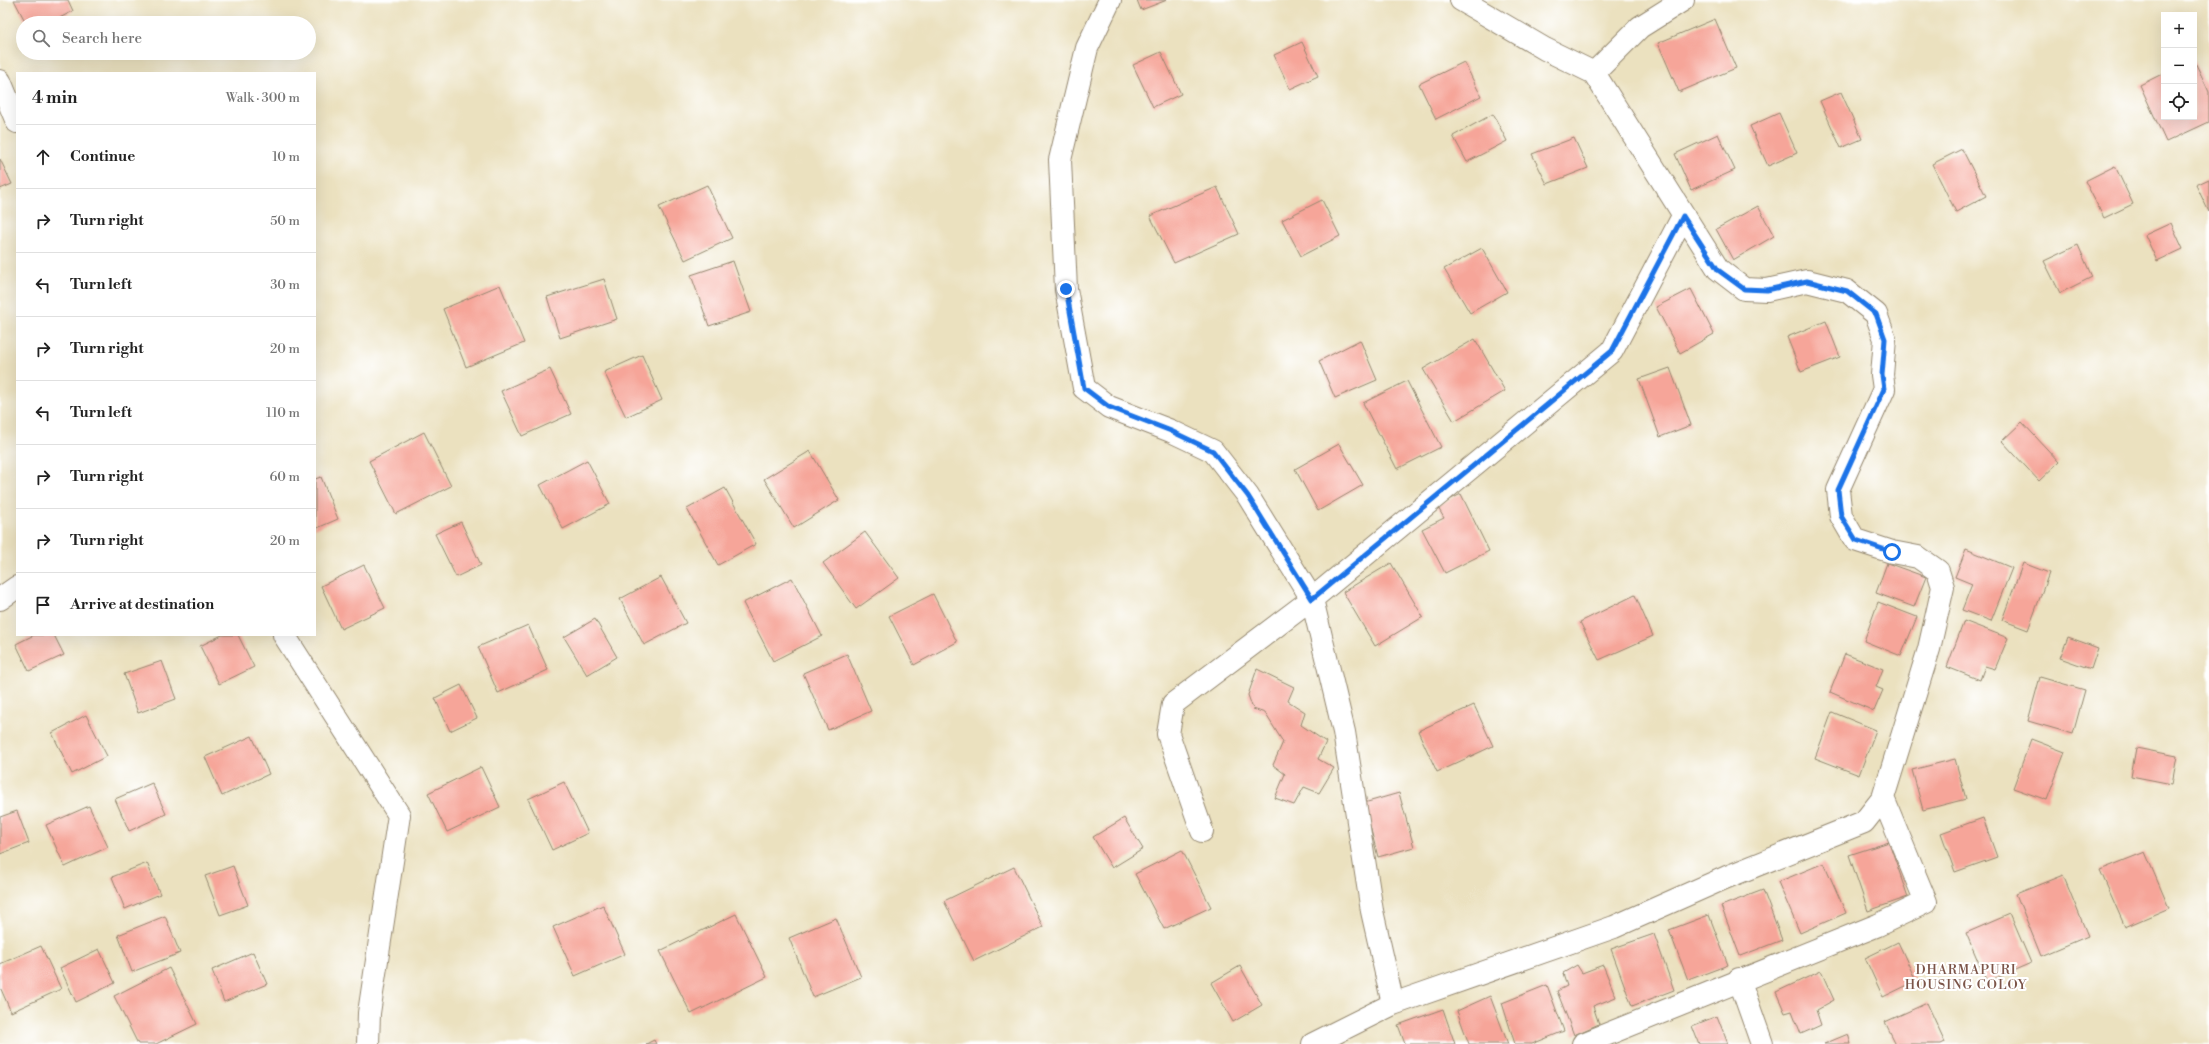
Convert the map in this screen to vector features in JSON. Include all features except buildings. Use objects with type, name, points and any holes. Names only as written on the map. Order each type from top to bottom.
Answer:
[{"type":"street","points":[[1110,0],[1087,48],[1060,160],[1066,289],[1084,388],[1109,407],[1171,431],[1213,451],[1248,496],[1312,599],[1344,732],[1372,911],[1393,1004]]},
{"type":"street","points":[[1313,1044],[1393,1004],[1614,927],[1727,877],[1864,822],[1883,798],[1929,649],[1943,587],[1938,571],[1918,557],[1892,552],[1856,540],[1841,516],[1838,490],[1884,389],[1882,375],[1885,339],[1876,314],[1847,291],[1807,281],[1767,290],[1744,289],[1718,270],[1594,73],[1545,49],[1461,0]]},
{"type":"street","points":[[1594,73],[1640,27],[1683,0]]},
{"type":"street","points":[[0,81],[16,120]]},
{"type":"street","points":[[1202,831],[1168,734],[1173,704],[1312,599],[1612,351],[1683,216]]},
{"type":"street","points":[[0,599],[16,588]]},
{"type":"street","points":[[285,636],[399,815],[369,1013],[368,1044]]},
{"type":"street","points":[[1582,1044],[1878,925],[1926,902],[1883,798]]},
{"type":"street","points":[[1738,980],[1762,1044]]},
{"type":"district","name":"DHARMAPURI HOUSING COLOY","points":[[1966,976]]},
{"type":"route","points":[[1066,289],[1084,388],[1109,407],[1171,431],[1213,451],[1248,496],[1312,599],[1612,351],[1683,216],[1718,270],[1744,289],[1767,290],[1807,281],[1847,291],[1876,314],[1885,339],[1882,375],[1884,389],[1838,490],[1841,516],[1856,540],[1892,552]]}]
